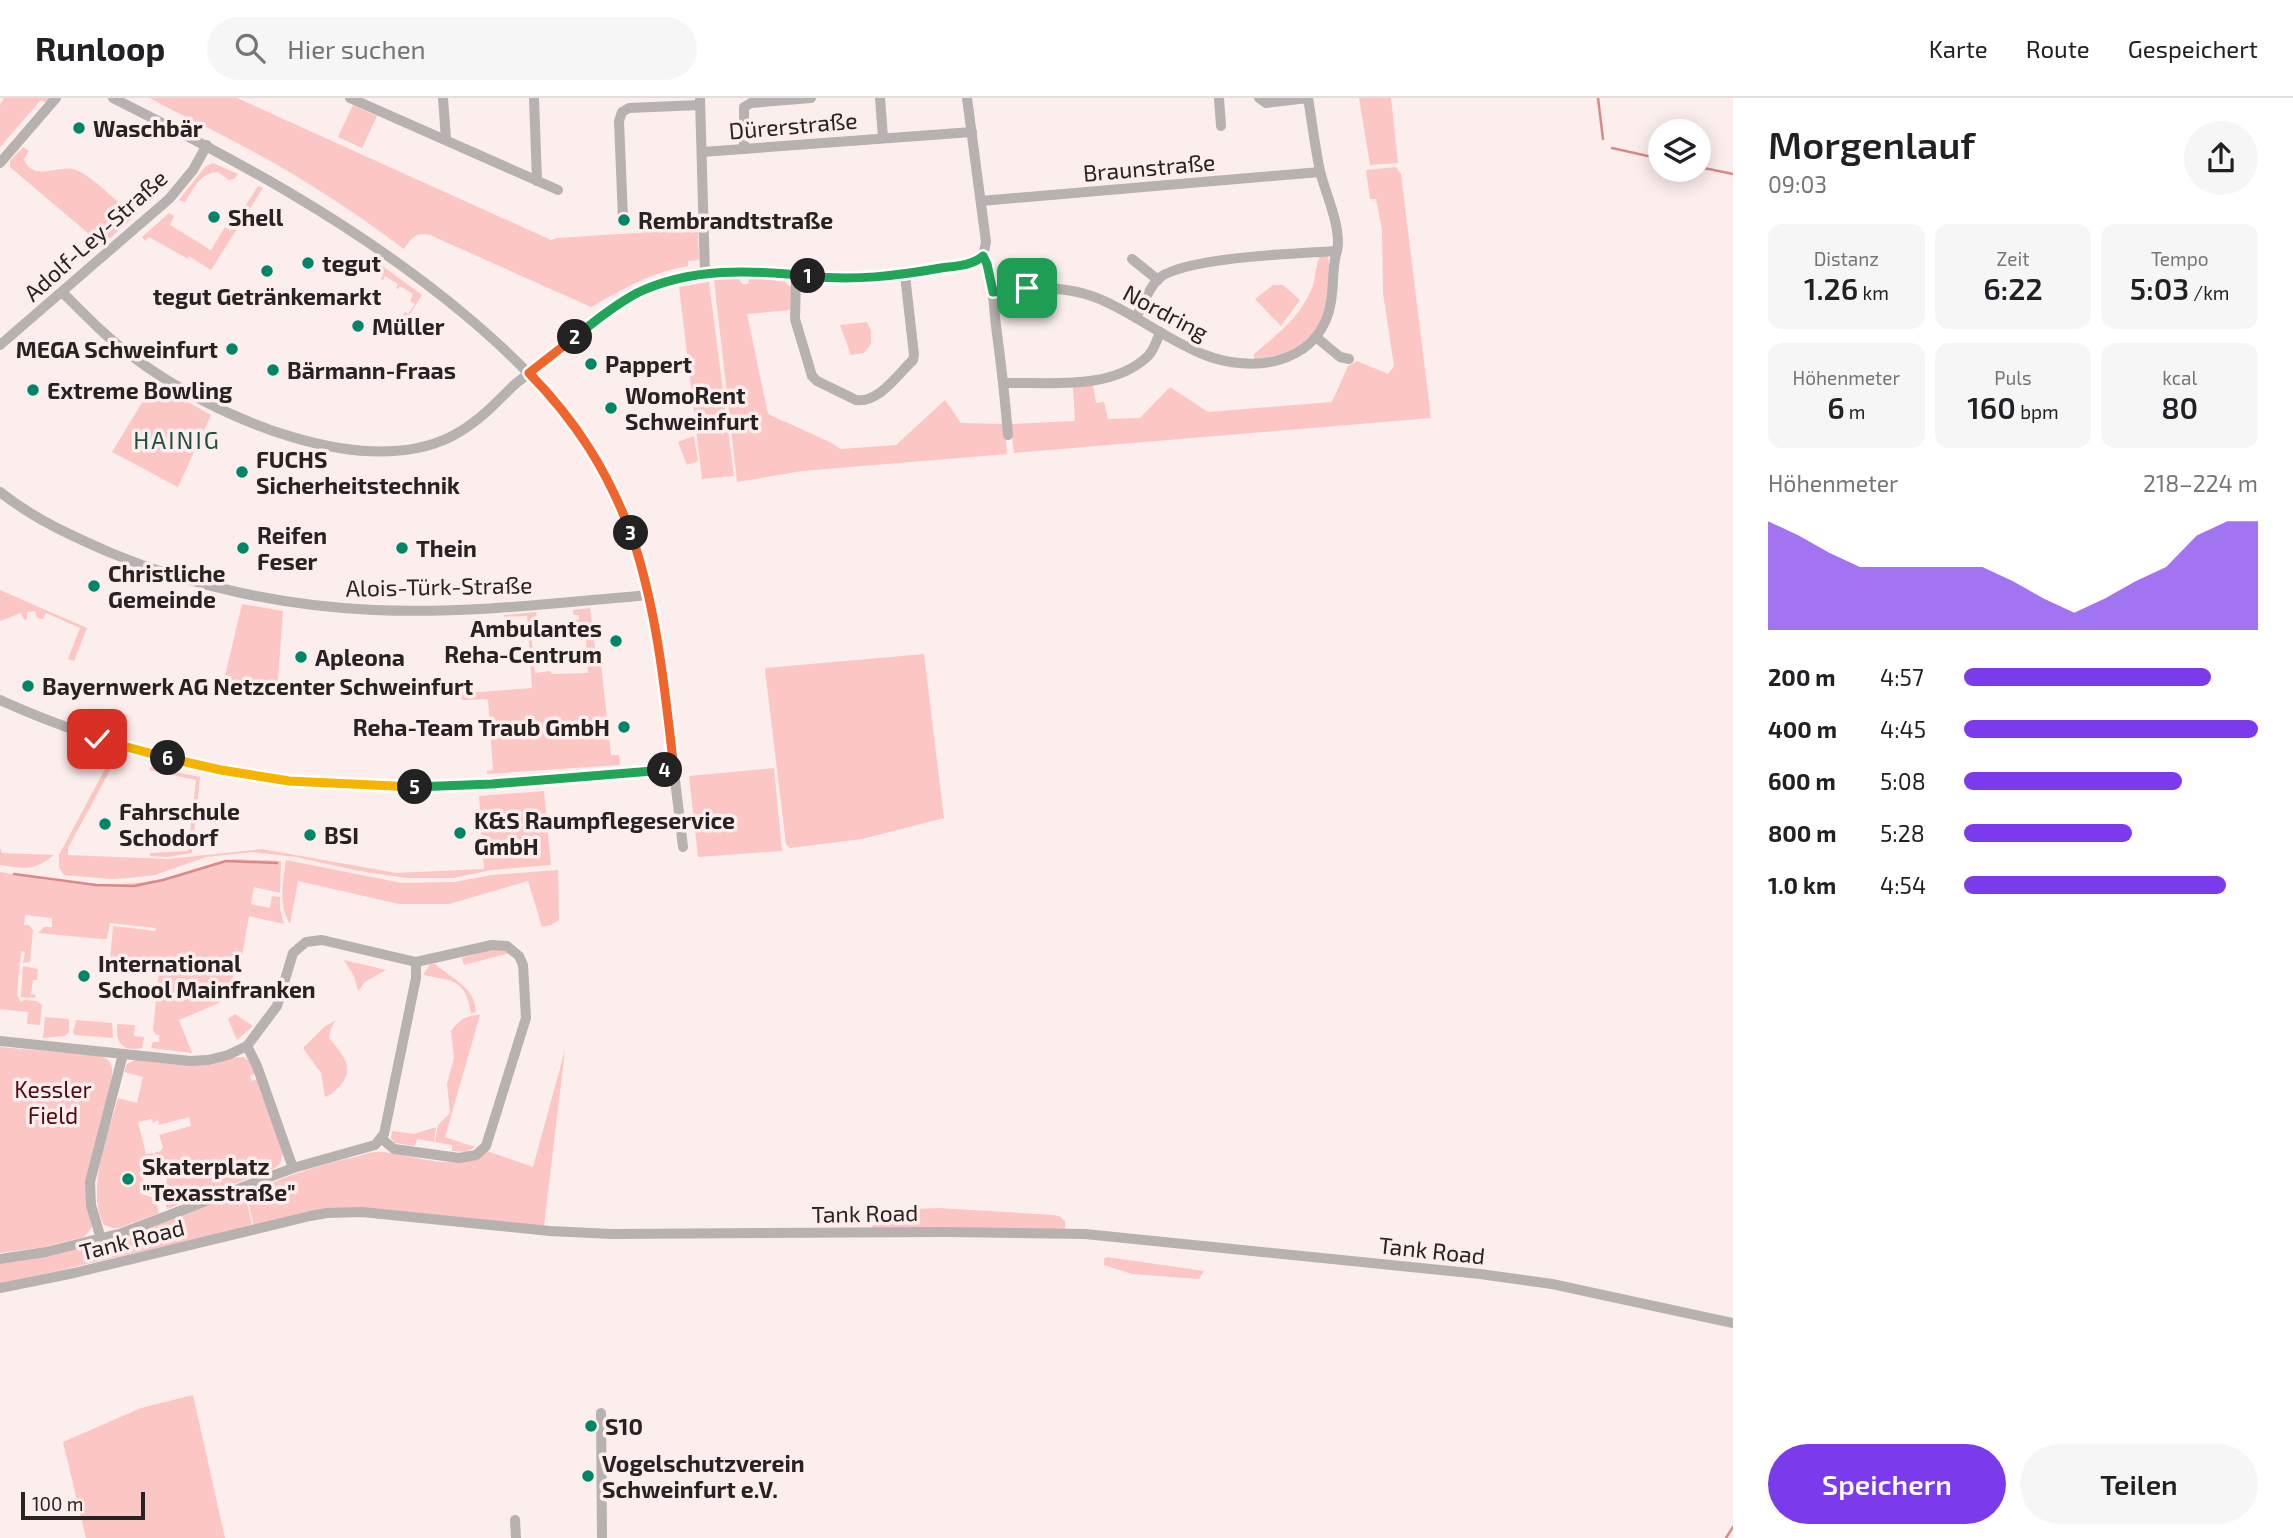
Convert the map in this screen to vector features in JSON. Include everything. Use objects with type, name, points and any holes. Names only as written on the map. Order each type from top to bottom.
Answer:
[{"type":"street","points":[[0,163],[56,98]]},
{"type":"street","points":[[113,98],[207,145],[298,196],[381,250],[497,341],[568,416],[607,477],[631,531],[649,595],[683,847]]},
{"type":"street","points":[[349,98],[558,190]]},
{"type":"street","points":[[443,98],[446,139]]},
{"type":"street","points":[[534,98],[537,181]]},
{"type":"street","points":[[744,148],[744,107],[751,103],[811,98]]},
{"type":"street","points":[[880,98],[883,137]]},
{"type":"street","points":[[967,98],[986,242],[983,256],[993,292],[1008,435]]},
{"type":"street","points":[[1219,98],[1222,126]]},
{"type":"street","points":[[1259,98],[1266,103],[1308,98]]},
{"type":"street","name":"Nordring","points":[[993,292],[1020,288],[1056,289],[1101,300],[1207,356],[1247,364],[1266,364],[1301,351],[1316,337],[1329,315],[1337,251],[1337,234],[1320,172],[1308,98]]},
{"type":"street","points":[[623,218],[619,121],[622,112],[629,108],[700,101],[705,274]]},
{"type":"street","name":"Dürerstraße","points":[[702,152],[972,132]]},
{"type":"street","name":"Adolf-Ley-Straße","points":[[0,345],[169,199],[193,170],[207,145]]},
{"type":"street","name":"Braunstraße","points":[[981,201],[1320,172]]},
{"type":"street","points":[[1136,318],[1158,280],[1186,268],[1242,257],[1337,251]]},
{"type":"street","points":[[62,292],[132,356],[200,400],[269,429],[323,444],[356,450],[403,451],[441,441],[475,421],[529,373],[602,315],[636,294],[671,281],[705,274],[746,271],[851,279],[905,275],[970,263],[983,256]]},
{"type":"street","points":[[1132,259],[1158,280]]},
{"type":"street","points":[[796,275],[795,319],[812,376],[820,383],[862,401],[874,397],[915,355],[905,275]]},
{"type":"street","points":[[1004,383],[1087,381],[1111,377],[1133,368],[1150,355],[1160,332]]},
{"type":"street","points":[[1316,337],[1340,356],[1349,359]]},
{"type":"street","name":"Alois-Türk-Straße","points":[[0,492],[29,513],[63,531],[131,561],[217,586],[315,605],[374,610],[441,610],[649,595]]},
{"type":"street","points":[[0,700],[74,731],[127,748],[221,770],[289,781],[369,786],[452,786],[674,770]]},
{"type":"street","points":[[0,1041],[198,1061],[228,1055],[247,1046],[277,1006],[293,953],[300,945],[311,940],[322,940],[416,962],[498,944],[516,952],[523,965],[525,1026],[486,1146],[476,1154],[459,1158],[394,1149],[383,1136]]},
{"type":"street","points":[[0,1259],[101,1239],[293,1168],[372,1147],[383,1136],[416,978],[416,962]]},
{"type":"street","points":[[247,1046],[257,1066],[293,1168]]},
{"type":"street","points":[[101,1239],[91,1205],[90,1182],[122,1054]]},
{"type":"street","name":"Tank Road","points":[[0,1288],[310,1216],[362,1212],[550,1231],[611,1234],[1085,1234],[1480,1274],[1552,1284],[1733,1323]]},
{"type":"street","points":[[601,1413],[602,1538]]},
{"type":"street","points":[[515,1520],[516,1538]]},
{"type":"green space","points":[[4,98],[51,98],[47,103],[41,100],[0,147],[0,105]]},
{"type":"green space","points":[[150,98],[237,98],[551,240],[698,229],[699,260],[688,261],[688,266],[662,272],[638,282],[591,307],[430,235],[421,234],[414,237],[404,249],[283,168]]},
{"type":"green space","points":[[1359,98],[1391,98],[1398,163],[1370,165]]},
{"type":"green space","points":[[353,105],[377,116],[362,148],[338,137]]},
{"type":"green space","points":[[23,147],[29,151],[24,159],[33,170],[80,171],[134,217],[102,245],[10,167],[10,161]]},
{"type":"green space","points":[[213,163],[238,174],[229,180],[218,172],[207,175],[198,182],[185,202],[179,200],[205,167]]},
{"type":"green space","points":[[1396,167],[1401,174],[1431,418],[1014,453],[1010,424],[1075,421],[1073,386],[1093,385],[1096,403],[1104,402],[1108,419],[1140,418],[1170,387],[1208,412],[1332,402],[1348,366],[1357,361],[1388,374],[1394,366],[1383,293],[1382,230],[1376,199],[1370,199],[1366,170]]},
{"type":"green space","points":[[258,186],[263,188],[211,270],[189,256],[188,259],[149,237],[145,241],[142,237],[169,213],[174,216],[170,225],[211,250],[225,227],[230,230]]},
{"type":"green space","points":[[1320,256],[1328,256],[1329,281],[1325,306],[1315,331],[1296,348],[1270,357],[1254,359],[1254,354],[1287,325],[1307,299]]},
{"type":"green space","points":[[377,262],[422,295],[396,336],[390,332],[394,326],[399,329],[407,317],[403,314],[408,314],[415,304],[410,301],[413,294],[400,286],[396,288],[398,284],[385,276],[381,279],[383,275],[376,270],[373,274],[370,272]]},
{"type":"green space","points":[[750,277],[785,282],[791,287],[790,310],[747,314],[768,414],[841,449],[896,445],[945,400],[961,423],[1005,424],[1007,454],[802,471],[737,482],[714,280],[739,278],[742,284],[748,284]]},
{"type":"green space","points":[[709,282],[734,476],[702,479],[679,287]]},
{"type":"green space","points":[[1273,285],[1283,285],[1300,300],[1281,326],[1255,299]]},
{"type":"green space","points":[[867,322],[871,331],[871,344],[864,353],[851,355],[840,325]]},
{"type":"green space","points":[[154,383],[211,415],[178,487],[112,452]]},
{"type":"green space","points":[[694,436],[698,461],[687,465],[678,442]]},
{"type":"green space","points":[[0,590],[87,628],[74,661],[68,659],[80,628],[46,613],[43,619],[37,618],[35,611],[27,612],[27,619],[24,620],[21,613],[0,621]]},
{"type":"green space","points":[[242,604],[283,611],[277,692],[224,680]]},
{"type":"green space","points":[[590,608],[597,664],[601,664],[611,755],[619,755],[620,765],[487,774],[487,771],[493,770],[488,699],[463,700],[452,694],[532,688],[527,616],[504,615],[536,612],[537,618],[530,619],[535,673],[588,673],[585,624],[578,624],[575,620],[579,620],[579,615],[574,615],[573,610]]},
{"type":"green space","points":[[924,654],[944,818],[862,839],[790,848],[786,844],[766,668]]},
{"type":"green space","points":[[112,756],[122,762],[115,761],[68,848],[68,855],[168,859],[262,849],[396,873],[484,869],[479,796],[544,791],[551,865],[491,870],[453,878],[407,878],[296,857],[252,852],[206,857],[155,875],[111,879],[64,875],[59,867],[59,855]]},
{"type":"green space","points":[[151,767],[200,777],[192,853],[167,857],[150,856],[150,853],[188,851],[196,780],[149,770]]},
{"type":"green space","points":[[774,768],[782,851],[698,857],[689,776]]},
{"type":"green space","points":[[0,848],[2,853],[54,855],[29,868],[0,865]]},
{"type":"green space","points":[[235,859],[281,861],[280,893],[254,887],[251,904],[270,908],[272,896],[280,897],[284,924],[249,916],[241,962],[219,1003],[179,1020],[192,1053],[151,1048],[153,1042],[159,1042],[159,1035],[153,1030],[159,971],[152,965],[110,961],[113,926],[155,931],[156,928],[110,923],[107,939],[38,933],[44,927],[52,927],[52,918],[25,915],[24,925],[29,925],[33,930],[30,962],[23,963],[25,952],[21,951],[17,995],[21,1002],[37,1001],[42,1005],[40,1025],[27,1024],[28,1012],[0,1009],[0,872],[58,881],[137,883]]},
{"type":"green space","points":[[286,860],[402,883],[454,882],[492,875],[558,870],[559,920],[542,927],[528,881],[449,904],[399,904],[298,881],[290,924],[283,901]]},
{"type":"green space","points":[[492,949],[510,953],[464,965],[462,958]]},
{"type":"green space","points":[[344,960],[386,970],[365,982],[358,991],[354,976]]},
{"type":"green space","points":[[430,964],[435,964],[462,984],[472,996],[476,1012],[471,1013],[465,993],[456,983],[423,975]]},
{"type":"green space","points":[[23,966],[38,969],[31,994],[36,995],[35,998],[21,997]]},
{"type":"green space","points":[[235,1014],[253,1026],[237,1040],[228,1019]]},
{"type":"green space","points":[[480,1015],[445,1137],[475,1147],[466,1152],[452,1151],[452,1145],[435,1142],[438,1125],[450,1113],[447,1084],[454,1058],[451,1031],[464,1019]]},
{"type":"green space","points":[[45,1017],[69,1019],[69,1033],[43,1038]]},
{"type":"green space","points":[[76,1020],[112,1023],[113,1038],[75,1035],[73,1033]]},
{"type":"green space","points":[[336,1020],[329,1038],[346,1061],[347,1074],[339,1087],[325,1097],[321,1073],[303,1048],[324,1027]]},
{"type":"green space","points":[[117,1024],[135,1025],[134,1036],[144,1037],[142,1048],[129,1048],[121,1044]]},
{"type":"green space","name":"Kessler Field","points":[[0,1047],[99,1056],[110,1063],[112,1076],[86,1183],[92,1227],[84,1237],[44,1247],[0,1253]]},
{"type":"green space","points":[[565,1050],[544,1226],[363,1209],[254,1226],[246,1193],[313,1168],[372,1153],[382,1152],[449,1162],[475,1158],[487,1151],[533,1167]]},
{"type":"green space","points":[[244,1057],[251,1062],[255,1074],[250,1076],[252,1081],[257,1079],[283,1153],[280,1164],[167,1209],[159,1184],[167,1181],[161,1157],[139,1161],[144,1186],[152,1185],[155,1195],[141,1192],[155,1198],[159,1213],[119,1228],[104,1225],[97,1196],[100,1162],[118,1098],[137,1103],[143,1077],[124,1072],[127,1064],[135,1060]],"holes":[[[189,1117],[191,1126],[159,1135],[163,1147],[161,1151],[154,1153],[154,1156],[152,1153],[146,1154],[138,1122],[152,1119],[153,1123],[158,1120],[159,1125]]]},
{"type":"green space","points":[[436,1127],[434,1142],[417,1139],[415,1146],[395,1143],[391,1138],[392,1131],[414,1134]]},
{"type":"green space","points":[[245,1193],[252,1226],[0,1284],[0,1264],[95,1245]]},
{"type":"green space","points":[[939,1208],[1059,1216],[1065,1221],[1065,1231],[870,1230],[876,1222],[891,1213]]},
{"type":"green space","points":[[1107,1257],[1204,1271],[1199,1279],[1132,1274],[1104,1265],[1104,1259]]},
{"type":"green space","points":[[193,1395],[225,1538],[86,1538],[63,1442],[141,1408]]},
{"type":"waterway","points":[[1598,98],[1603,139]]},
{"type":"waterway","points":[[1612,148],[1648,156]]},
{"type":"waterway","points":[[1711,169],[1733,174]]},
{"type":"waterway","points":[[14,874],[96,885],[134,886],[226,861],[277,863]]},
{"type":"waterway","points":[[1726,1538],[1733,1527]]},
{"type":"place","name":"Waschbär","points":[[79,128]]},
{"type":"place","name":"Shell","points":[[214,217]]},
{"type":"place","name":"Rembrandtstraße","points":[[624,220]]},
{"type":"place","name":"tegut","points":[[308,263]]},
{"type":"place","name":"tegut Getränkemarkt","points":[[267,271]]},
{"type":"place","name":"Müller","points":[[358,326]]},
{"type":"place","name":"MEGA Schweinfurt","points":[[232,349]]},
{"type":"place","name":"Pappert","points":[[591,364]]},
{"type":"place","name":"Bärmann-Fraas","points":[[273,370]]},
{"type":"place","name":"Extreme Bowling","points":[[33,390]]},
{"type":"place","name":"WomoRent Schweinfurt","points":[[611,408]]},
{"type":"place","name":"FUCHS Sicherheitstechnik","points":[[242,472]]},
{"type":"place","name":"Reifen Feser","points":[[243,548]]},
{"type":"place","name":"Thein","points":[[402,548]]},
{"type":"place","name":"Christliche Gemeinde","points":[[94,586]]},
{"type":"place","name":"Ambulantes Reha-Centrum","points":[[616,641]]},
{"type":"place","name":"Apleona","points":[[301,657]]},
{"type":"place","name":"Bayernwerk AG Netzcenter Schweinfurt","points":[[28,686]]},
{"type":"place","name":"Reha-Team Traub GmbH","points":[[624,727]]},
{"type":"place","name":"Fahrschule Schodorf","points":[[105,824]]},
{"type":"place","name":"K&S Raumpflegeservice GmbH","points":[[460,833]]},
{"type":"place","name":"BSI","points":[[310,835]]},
{"type":"place","name":"International School Mainfranken","points":[[84,976]]},
{"type":"place","name":"Skaterplatz \"Texasstraße\"","points":[[128,1179]]},
{"type":"place","name":"S10","points":[[591,1426]]},
{"type":"place","name":"Vogelschutzverein Schweinfurt e.V.","points":[[588,1476]]},
{"type":"district","name":"HAINIG","points":[[177,439]]},
{"type":"route","points":[[97,739],[221,770],[289,781],[329,784],[462,786],[674,770],[649,595],[631,531],[607,477],[582,435],[529,373],[602,315],[636,294],[691,276],[746,271],[826,278],[871,278],[905,275],[970,263],[983,256],[993,292],[1027,288]]}]
